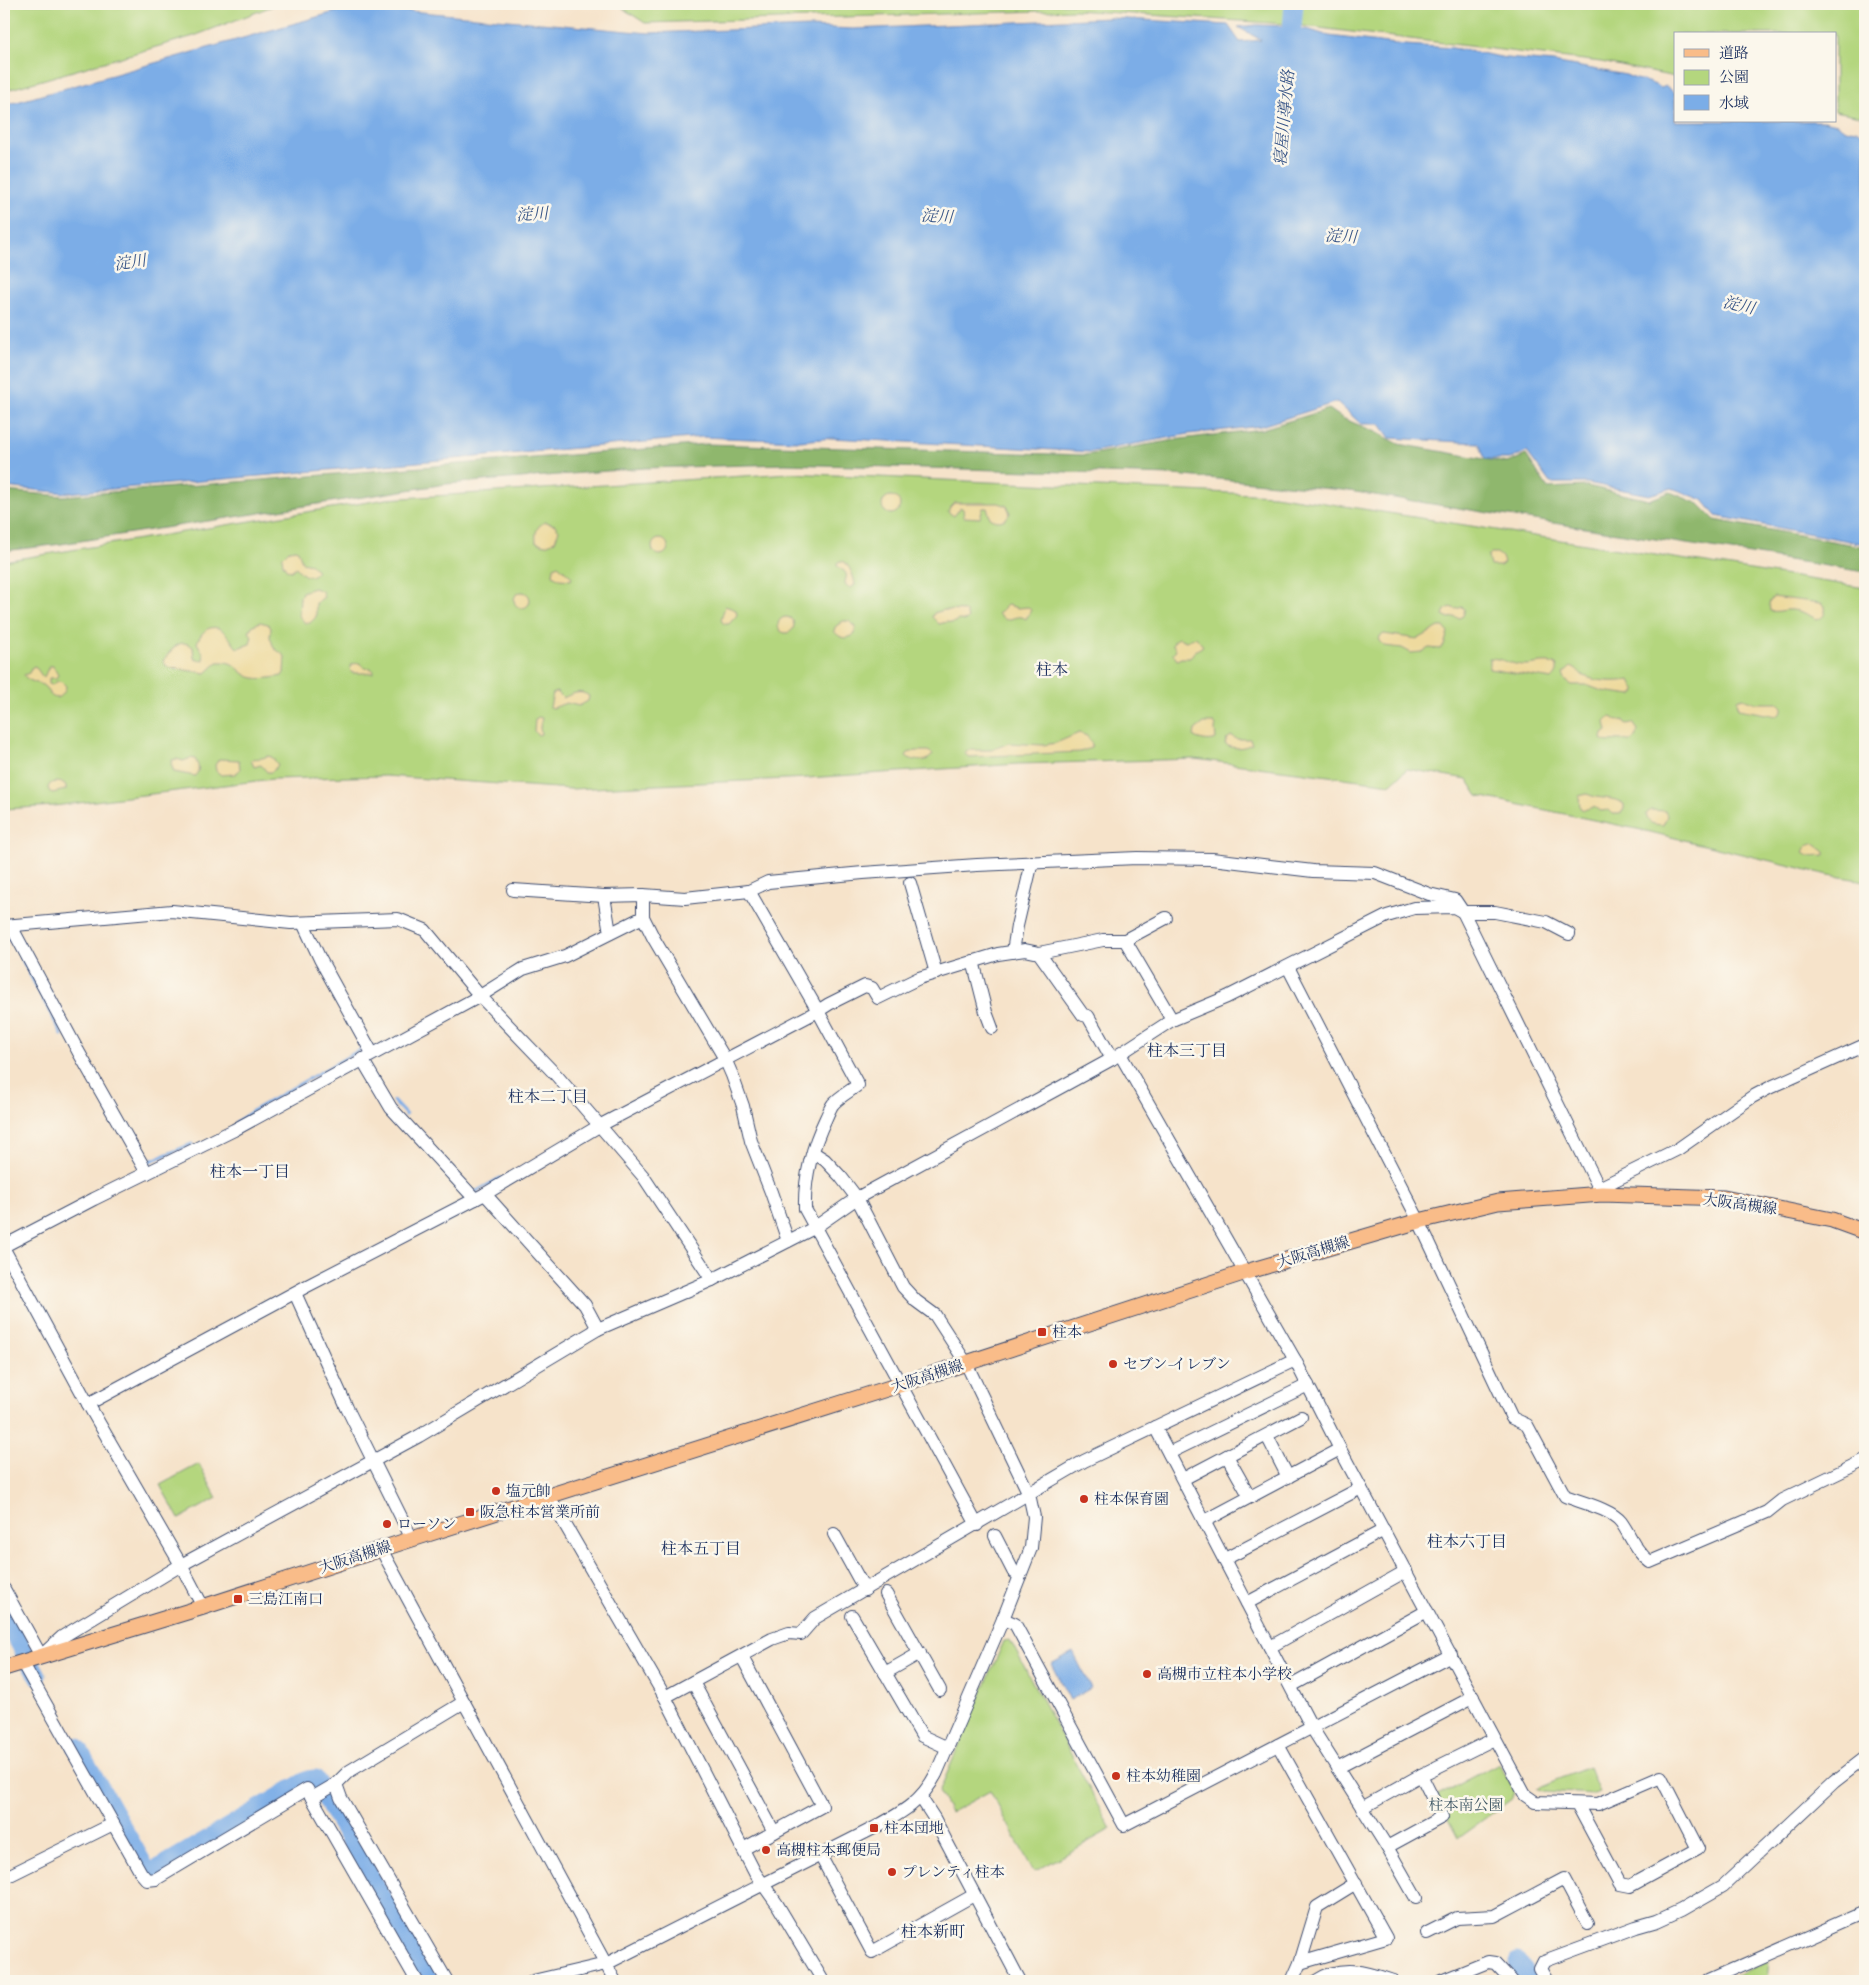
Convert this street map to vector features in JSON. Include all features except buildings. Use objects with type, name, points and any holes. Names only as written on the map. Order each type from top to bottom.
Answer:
[{"type":"main road","name":"大阪高槻線","points":[[4,1668],[203,1607],[381,1548],[899,1385],[1246,1272],[1418,1221],[1498,1202],[1600,1191],[1724,1198],[1832,1220],[1865,1232]]},
{"type":"street","points":[[513,890],[604,896],[643,895],[684,898],[750,891],[768,882],[946,866],[1137,858],[1212,859],[1313,871],[1375,873],[1429,894],[1455,900],[1463,912],[1600,1191],[1678,1149],[1741,1105],[1771,1087],[1865,1045]]},
{"type":"street","points":[[1013,952],[1032,862]]},
{"type":"street","points":[[910,883],[936,973]]},
{"type":"street","points":[[750,891],[858,1085],[833,1104],[819,1134],[809,1163],[804,1190],[805,1209],[899,1385],[977,1525]]},
{"type":"street","points":[[643,895],[643,917],[674,976],[725,1059],[743,1106],[751,1140],[788,1241]]},
{"type":"street","points":[[604,896],[610,933]]},
{"type":"street","points":[[4,1589],[41,1656],[62,1637],[182,1565],[419,1436],[598,1329],[712,1280],[814,1228],[857,1198],[1116,1056],[1172,1020],[1227,997],[1387,916],[1414,908],[1454,908],[1463,912],[1495,912],[1546,922],[1569,934]]},
{"type":"street","points":[[147,1173],[7,926],[172,911],[291,923],[398,919],[425,930],[480,996],[557,1076],[643,1176],[712,1280]]},
{"type":"street","points":[[203,1607],[182,1565],[88,1404],[4,1247],[234,1130],[480,996],[523,969],[565,956],[643,917]]},
{"type":"street","points":[[88,1404],[480,1197],[599,1126],[865,986],[872,988],[878,998],[920,978],[1013,952],[1025,950],[1039,953],[1103,940],[1125,940],[1166,918]]},
{"type":"street","points":[[303,923],[320,959],[338,988],[391,1108],[585,1305],[598,1329]]},
{"type":"street","points":[[1125,940],[1172,1020]]},
{"type":"street","points":[[1039,953],[1083,1015],[1088,1016],[1116,1056],[1246,1272],[1295,1360],[1340,1449],[1525,1795],[1535,1802],[1598,1804],[1661,1777],[1698,1849],[1630,1886],[1620,1884],[1577,1804]]},
{"type":"street","points":[[974,962],[986,1012],[992,1028]]},
{"type":"street","points":[[1288,967],[1418,1221],[1512,1418],[1528,1425],[1560,1490],[1565,1496],[1612,1514],[1620,1520],[1639,1554],[1650,1562],[1767,1512],[1782,1500],[1865,1460]]},
{"type":"street","points":[[533,1981],[606,1964],[902,1812],[920,1798],[932,1782],[948,1748],[1031,1548],[1034,1517],[1029,1494],[966,1363],[935,1315],[916,1301],[903,1287],[857,1198],[841,1176],[825,1160],[814,1153]]},
{"type":"street","points":[[295,1293],[372,1460],[412,1539]]},
{"type":"street","points":[[665,1696],[782,1636],[789,1633],[800,1634],[816,1618],[977,1525],[1084,1460],[1295,1360]]},
{"type":"street","points":[[1168,1452],[1308,1385]]},
{"type":"street","points":[[1183,1480],[1302,1417]]},
{"type":"street","points":[[1155,1427],[1312,1728],[1416,1898]]},
{"type":"street","points":[[1267,1436],[1288,1477]]},
{"type":"street","points":[[1205,1521],[1340,1449]]},
{"type":"street","points":[[1227,1456],[1250,1497]]},
{"type":"street","points":[[1225,1559],[1361,1488]]},
{"type":"street","points":[[548,1495],[665,1696],[755,1872],[823,1981]]},
{"type":"street","points":[[1247,1603],[1384,1530]]},
{"type":"street","points":[[834,1534],[865,1590]]},
{"type":"street","points":[[995,1536],[1014,1571],[1020,1576]]},
{"type":"street","points":[[381,1548],[615,1981]]},
{"type":"street","points":[[1270,1646],[1406,1572]]},
{"type":"street","points":[[886,1594],[940,1690]]},
{"type":"street","points":[[1291,1686],[1427,1611]]},
{"type":"street","points":[[852,1616],[922,1736],[948,1748]]},
{"type":"street","points":[[1003,1619],[1014,1624],[1124,1825],[1451,1655]]},
{"type":"street","points":[[885,1672],[920,1653]]},
{"type":"street","points":[[742,1657],[822,1806],[743,1849]]},
{"type":"street","points":[[22,1662],[140,1873],[147,1880],[156,1879],[307,1789],[417,1981]]},
{"type":"street","points":[[693,1682],[774,1832]]},
{"type":"street","points":[[1336,1768],[1473,1697]]},
{"type":"street","points":[[312,1798],[336,1784],[348,1772],[464,1702]]},
{"type":"street","points":[[1362,1808],[1421,1775],[1494,1739]]},
{"type":"street","points":[[1278,1745],[1386,1938],[1300,1962]]},
{"type":"street","points":[[1547,1981],[1540,1969],[1544,1961],[1636,1926],[1657,1921],[1681,1910],[1723,1886],[1834,1782],[1865,1758]]},
{"type":"street","points":[[1387,1848],[1442,1816],[1421,1775]]},
{"type":"street","points":[[336,1784],[341,1798],[447,1981]]},
{"type":"street","points":[[920,1798],[934,1818],[1020,1981]]},
{"type":"street","points":[[4,1878],[113,1824]]},
{"type":"street","points":[[820,1855],[872,1952],[974,1895]]},
{"type":"street","points":[[1427,1933],[1456,1918],[1494,1916],[1564,1879],[1588,1924]]},
{"type":"street","points":[[1292,1981],[1300,1962],[1317,1906],[1356,1884]]},
{"type":"street","points":[[1708,1981],[1865,1912]]},
{"type":"street","points":[[1441,1981],[1488,1962],[1495,1963],[1512,1981]]},
{"type":"street","points":[[1316,1981],[1324,1976],[1351,1970],[1367,1972],[1393,1981]]},
{"type":"green space","points":[[4,4],[278,4],[194,36],[4,91]]},
{"type":"green space","points":[[616,4],[1865,4],[1865,117],[1836,111],[1836,32],[1674,32],[1674,77],[1601,62],[1286,24],[1074,10],[645,23]]},
{"type":"green space","points":[[1329,409],[1342,418],[1399,444],[1507,463],[1526,455],[1548,488],[1587,486],[1649,500],[1670,492],[1699,504],[1715,520],[1865,547],[1865,572],[1343,490],[1173,475],[785,464],[645,468],[446,484],[61,544],[4,551],[4,491],[63,496],[707,444],[1086,455],[1181,439],[1262,429]]},
{"type":"green space","points":[[790,473],[1274,495],[1865,588],[1865,881],[1829,875],[1642,830],[1478,796],[1467,779],[1407,769],[1391,784],[1195,759],[1018,764],[807,778],[571,789],[386,776],[273,779],[54,806],[4,809],[4,561],[387,499]]},
{"type":"green space","points":[[199,1464],[217,1498],[179,1519],[160,1485]]},
{"type":"green space","points":[[1010,1640],[1111,1829],[1034,1872],[990,1791],[950,1813],[939,1792],[1004,1641]]},
{"type":"green space","name":"柱本南公園","points":[[1499,1763],[1515,1791],[1513,1798],[1458,1838],[1436,1797]]},
{"type":"green space","points":[[1589,1767],[1599,1792],[1594,1794],[1543,1791],[1537,1788]]},
{"type":"green space","points":[[1769,1960],[1767,1981],[1723,1981]]},
{"type":"sand","points":[[891,496],[897,499],[900,505],[897,511],[891,514],[885,511],[882,505],[885,499]]},
{"type":"sand","points":[[954,503],[999,503],[1007,506],[1010,513],[1004,520],[996,521],[990,518],[987,508],[983,508],[980,518],[964,517],[961,507],[954,516],[948,512]]},
{"type":"sand","points":[[546,522],[555,525],[559,530],[555,541],[545,545],[536,542],[536,536],[538,527]]},
{"type":"sand","points":[[660,539],[666,541],[668,547],[666,553],[660,555],[654,553],[652,547],[654,541]]},
{"type":"sand","points":[[289,550],[298,550],[302,562],[311,564],[317,571],[312,576],[306,576],[296,567],[291,571],[287,570],[283,564],[282,557]]},
{"type":"sand","points":[[1491,553],[1497,553],[1502,557],[1504,563],[1500,566],[1490,566],[1488,557]]},
{"type":"sand","points":[[840,561],[845,562],[853,575],[855,585],[850,588],[845,584],[846,573],[837,566],[837,563]]},
{"type":"sand","points":[[558,565],[572,577],[571,580],[559,579],[553,575],[554,567]]},
{"type":"sand","points":[[314,588],[322,591],[324,597],[316,603],[316,617],[310,623],[305,623],[299,616],[300,597],[302,592]]},
{"type":"sand","points":[[522,592],[530,600],[522,608],[514,600]]},
{"type":"sand","points":[[1773,597],[1821,603],[1825,606],[1825,613],[1817,620],[1807,614],[1794,610],[1770,611],[1769,603]]},
{"type":"sand","points":[[1007,605],[1018,608],[1028,607],[1031,610],[1026,619],[1018,617],[1006,620],[998,614]]},
{"type":"sand","points":[[725,606],[736,610],[737,615],[729,624],[724,624],[721,620]]},
{"type":"sand","points":[[1450,607],[1456,609],[1462,607],[1465,609],[1463,616],[1449,618],[1443,615],[1445,610]]},
{"type":"sand","points":[[944,610],[965,611],[968,618],[966,621],[959,620],[952,623],[939,624],[932,617],[934,613]]},
{"type":"sand","points":[[783,617],[789,617],[794,622],[792,631],[783,633],[778,628],[778,622]]},
{"type":"sand","points":[[843,621],[849,621],[856,627],[855,634],[844,638],[836,634],[834,631],[835,627]]},
{"type":"sand","points":[[260,622],[268,624],[271,628],[270,637],[274,648],[285,656],[284,673],[282,676],[249,677],[234,665],[224,662],[218,662],[206,673],[171,668],[166,666],[163,661],[172,649],[184,643],[193,647],[194,658],[204,660],[203,653],[197,643],[202,633],[214,627],[223,631],[237,648],[250,644],[252,636],[249,632],[252,626]]},
{"type":"sand","points":[[1439,627],[1444,627],[1448,632],[1444,646],[1440,649],[1429,648],[1422,652],[1411,653],[1402,648],[1384,646],[1379,641],[1380,636],[1384,634],[1418,639]]},
{"type":"sand","points":[[1196,637],[1203,646],[1194,652],[1190,658],[1177,660],[1173,654],[1176,649],[1173,645],[1174,641],[1179,638],[1186,641]]},
{"type":"sand","points":[[1489,658],[1520,665],[1552,664],[1556,665],[1557,671],[1552,679],[1489,669]]},
{"type":"sand","points":[[360,663],[364,668],[372,669],[373,673],[352,673],[350,670],[352,664]]},
{"type":"sand","points":[[35,666],[44,677],[49,666],[53,666],[58,675],[56,678],[49,678],[49,684],[52,685],[58,681],[62,682],[66,686],[62,695],[56,698],[50,695],[43,685],[26,678],[24,675],[29,673],[32,667]]},
{"type":"sand","points":[[1571,667],[1584,676],[1595,679],[1612,681],[1630,680],[1636,692],[1632,695],[1602,691],[1586,685],[1572,685],[1566,681],[1563,674]]},
{"type":"sand","points":[[557,692],[563,698],[576,693],[586,694],[589,696],[588,701],[579,706],[566,703],[553,708],[550,707],[553,693]]},
{"type":"sand","points":[[1743,698],[1756,703],[1778,703],[1782,707],[1782,712],[1777,716],[1738,709],[1737,700]]},
{"type":"sand","points":[[538,717],[542,718],[541,734],[538,735],[534,731],[535,720]]},
{"type":"sand","points":[[1612,717],[1618,721],[1623,720],[1626,724],[1633,723],[1638,730],[1635,739],[1630,741],[1604,741],[1602,739],[1603,734],[1607,731],[1605,722]]},
{"type":"sand","points":[[1204,723],[1214,723],[1216,726],[1216,739],[1205,740],[1194,737],[1195,730]]},
{"type":"sand","points":[[1079,733],[1087,736],[1092,744],[1091,748],[1080,752],[969,757],[964,753],[968,750],[991,750],[1009,743],[1043,745],[1056,743]]},
{"type":"sand","points":[[1231,736],[1237,739],[1250,739],[1252,744],[1238,748],[1228,746],[1225,744]]},
{"type":"sand","points":[[928,751],[933,754],[928,759],[921,761],[906,756],[908,753]]},
{"type":"sand","points":[[267,756],[272,757],[278,765],[272,772],[267,772],[261,765],[254,767],[251,760]]},
{"type":"sand","points":[[191,758],[195,759],[198,766],[198,772],[195,776],[174,772],[171,764],[172,760],[183,761]]},
{"type":"sand","points":[[219,759],[239,760],[240,770],[235,774],[221,775],[216,771],[215,765]]},
{"type":"sand","points":[[51,783],[64,783],[66,790],[52,793],[48,787]]},
{"type":"sand","points":[[1587,794],[1620,802],[1624,804],[1624,809],[1620,814],[1613,814],[1609,810],[1601,811],[1593,807],[1584,810],[1580,808],[1579,796]]},
{"type":"sand","points":[[1651,810],[1665,811],[1667,816],[1663,825],[1652,823],[1648,820],[1646,814]]},
{"type":"sand","points":[[1813,843],[1825,852],[1825,855],[1808,856],[1803,853],[1806,846]]},
{"type":"water","name":"淀川","points":[[356,6],[649,33],[810,27],[853,29],[1110,18],[1228,25],[1240,42],[1261,40],[1238,27],[1257,25],[1282,26],[1310,30],[1329,36],[1405,45],[1453,48],[1506,58],[1553,62],[1626,75],[1652,83],[1661,88],[1666,86],[1674,92],[1674,122],[1828,122],[1837,124],[1845,130],[1856,130],[1865,137],[1865,544],[1716,516],[1703,500],[1672,488],[1649,495],[1588,483],[1550,483],[1527,452],[1510,459],[1485,459],[1479,443],[1390,438],[1380,424],[1361,424],[1337,402],[1261,426],[1189,434],[1091,452],[832,438],[800,441],[702,437],[66,493],[4,487],[4,104],[17,102]]},
{"type":"water","points":[[1073,1652],[1091,1688],[1070,1700],[1051,1664]]},
{"type":"waterway","points":[[393,4],[395,13]]},
{"type":"waterway","name":"寝屋川導水路","points":[[1290,52],[1294,4]]},
{"type":"waterway","points":[[4,934],[11,940]]},
{"type":"waterway","points":[[20,956],[62,1035]]},
{"type":"waterway","points":[[236,1122],[257,1108],[363,1048],[364,1050]]},
{"type":"waterway","points":[[393,1101],[406,1115]]},
{"type":"waterway","points":[[145,1163],[192,1144]]},
{"type":"waterway","points":[[475,1192],[500,1178]]},
{"type":"waterway","points":[[4,1615],[37,1675]]},
{"type":"waterway","points":[[77,1747],[147,1871],[153,1872],[308,1780],[315,1779],[430,1981]]},
{"type":"waterway","points":[[1518,1962],[1528,1981]]},
{"type":"place","name":"柱本","points":[[1042,1332]]},
{"type":"place","name":"セブン-イレブン","points":[[1113,1364]]},
{"type":"place","name":"塩元帥","points":[[496,1491]]},
{"type":"place","name":"柱本保育園","points":[[1084,1499]]},
{"type":"place","name":"阪急柱本営業所前","points":[[470,1512]]},
{"type":"place","name":"ローソン","points":[[387,1524]]},
{"type":"place","name":"三島江南口","points":[[238,1599]]},
{"type":"place","name":"高槻市立柱本小学校","points":[[1147,1674]]},
{"type":"place","name":"柱本幼稚園","points":[[1116,1776]]},
{"type":"place","name":"柱本団地","points":[[874,1828]]},
{"type":"place","name":"高槻柱本郵便局","points":[[766,1850]]},
{"type":"place","name":"プレンティ柱本","points":[[892,1872]]},
{"type":"district","name":"柱本","points":[[1052,669]]},
{"type":"district","name":"柱本三丁目","points":[[1187,1050]]},
{"type":"district","name":"柱本二丁目","points":[[548,1096]]},
{"type":"district","name":"柱本一丁目","points":[[250,1171]]},
{"type":"district","name":"柱本六丁目","points":[[1467,1541]]},
{"type":"district","name":"柱本五丁目","points":[[701,1548]]},
{"type":"district","name":"柱本新町","points":[[933,1931]]}]
